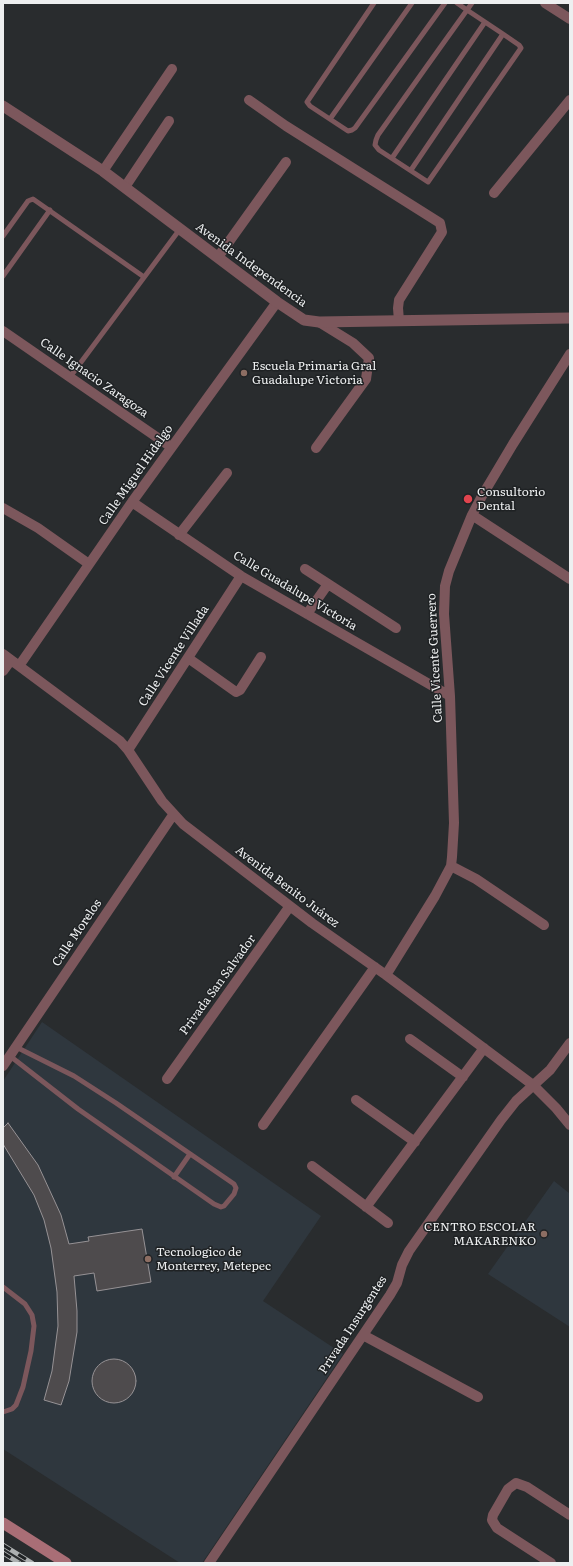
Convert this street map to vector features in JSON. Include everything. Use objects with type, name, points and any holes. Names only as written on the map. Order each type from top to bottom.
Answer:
[{"type":"main road","points":[[3,1523],[66,1563]]},
{"type":"street","points":[[545,3],[570,19]]},
{"type":"street","points":[[103,171],[172,69]]},
{"type":"street","points":[[249,100],[286,126],[440,223],[442,232],[399,300],[399,321]]},
{"type":"street","points":[[494,193],[570,100]]},
{"type":"street","name":"Avenida Independencia","points":[[3,106],[103,171],[277,302],[304,320],[319,322],[570,318]]},
{"type":"street","points":[[125,187],[169,121]]},
{"type":"street","points":[[218,257],[286,162]]},
{"type":"street","name":"Calle Miguel Hidalgo","points":[[3,671],[89,564],[171,447],[277,302]]},
{"type":"street","points":[[316,448],[366,379],[369,358],[353,343],[319,322]]},
{"type":"street","name":"Calle Ignacio Zaragoza","points":[[3,331],[171,447]]},
{"type":"street","name":"Calle Vicente Guerrero","points":[[386,975],[435,896],[451,866],[454,823],[450,696],[444,614],[444,591],[449,571],[472,515],[513,444],[570,354]]},
{"type":"street","points":[[179,534],[227,473]]},
{"type":"street","name":"Calle Guadalupe Victoria","points":[[132,502],[241,576],[450,696]]},
{"type":"street","points":[[3,508],[38,528],[89,564]]},
{"type":"street","points":[[472,515],[570,579]]},
{"type":"street","points":[[305,569],[396,628]]},
{"type":"street","name":"Calle Vicente Villada","points":[[128,750],[241,576]]},
{"type":"street","points":[[307,614],[328,584]]},
{"type":"street","points":[[188,658],[236,692],[240,690],[261,657]]},
{"type":"street","name":"Avenida Benito Juárez","points":[[11,660],[115,738],[128,750],[162,801],[173,814],[194,833],[290,906],[386,975],[533,1085],[556,1108],[570,1125]]},
{"type":"street","name":"Calle Morelos","points":[[3,1066],[173,814]]},
{"type":"street","points":[[451,866],[476,879],[544,925]]},
{"type":"street","name":"Privada San Salvador","points":[[167,1079],[290,906]]},
{"type":"street","points":[[263,1125],[375,967]]},
{"type":"street","points":[[410,1039],[462,1077]]},
{"type":"street","name":"Privada Insurgentes","points":[[208,1563],[394,1289],[409,1251],[501,1120],[516,1101],[550,1070],[570,1043]]},
{"type":"street","points":[[366,1207],[484,1048]]},
{"type":"street","points":[[356,1100],[415,1142]]},
{"type":"street","points":[[312,1166],[388,1223]]},
{"type":"street","points":[[363,1335],[478,1397]]},
{"type":"street","points":[[551,1563],[497,1528],[492,1520],[493,1515],[508,1489],[516,1483],[527,1487],[570,1515]]},
{"type":"lane","points":[[374,3],[308,102],[310,106],[348,131],[355,128],[445,3]]},
{"type":"lane","points":[[330,119],[412,3]]},
{"type":"lane","points":[[457,3],[467,10],[519,45],[521,48],[428,182],[377,147],[375,143],[377,137],[467,10],[472,3]]},
{"type":"lane","points":[[392,158],[485,22]]},
{"type":"lane","points":[[411,170],[503,34]]},
{"type":"lane","points":[[3,236],[30,199],[35,199],[144,277]]},
{"type":"lane","points":[[3,276],[50,210]]},
{"type":"lane","points":[[70,377],[180,229]]},
{"type":"lane","points":[[10,1056],[78,1109],[217,1206],[224,1206],[234,1194],[236,1188],[234,1184],[94,1088],[74,1076],[16,1047]]},
{"type":"lane","points":[[174,1177],[190,1154]]},
{"type":"lane","points":[[3,1287],[25,1304],[32,1315],[34,1326],[31,1351],[23,1387],[16,1405],[12,1409],[3,1412]]},
{"type":"shaded area","name":"Tecnologico de Monterrey, Metepec","points":[[42,1022],[321,1216],[263,1301],[343,1354],[202,1563],[180,1563],[3,1449],[3,1081]]},
{"type":"shaded area","name":"CENTRO ESCOLAR MAKARENKO","points":[[554,1181],[569,1193],[570,1191],[570,1327],[488,1274]]},
{"type":"building","points":[[8,1123],[38,1165],[61,1215],[69,1244],[89,1241],[88,1237],[142,1229],[151,1282],[97,1291],[94,1273],[74,1276],[77,1332],[69,1381],[61,1405],[44,1400],[52,1371],[58,1326],[57,1292],[51,1248],[44,1220],[34,1195],[3,1144],[3,1128]]},
{"type":"building","points":[[118,1359],[130,1365],[135,1373],[135,1389],[130,1397],[122,1402],[110,1403],[98,1397],[93,1389],[92,1377],[98,1365],[106,1360]]},
{"type":"railway","points":[[3,1545],[32,1563]]},
{"type":"railway","points":[[3,1553],[19,1563]]},
{"type":"place","name":"Escuela Primaria Gral Guadalupe Victoria","points":[[244,373]]},
{"type":"place","name":"Consultorio Dental","points":[[468,499]]},
{"type":"place","name":"CENTRO ESCOLAR MAKARENKO","points":[[544,1234]]},
{"type":"place","name":"Tecnologico de Monterrey, Metepec","points":[[148,1259]]}]
